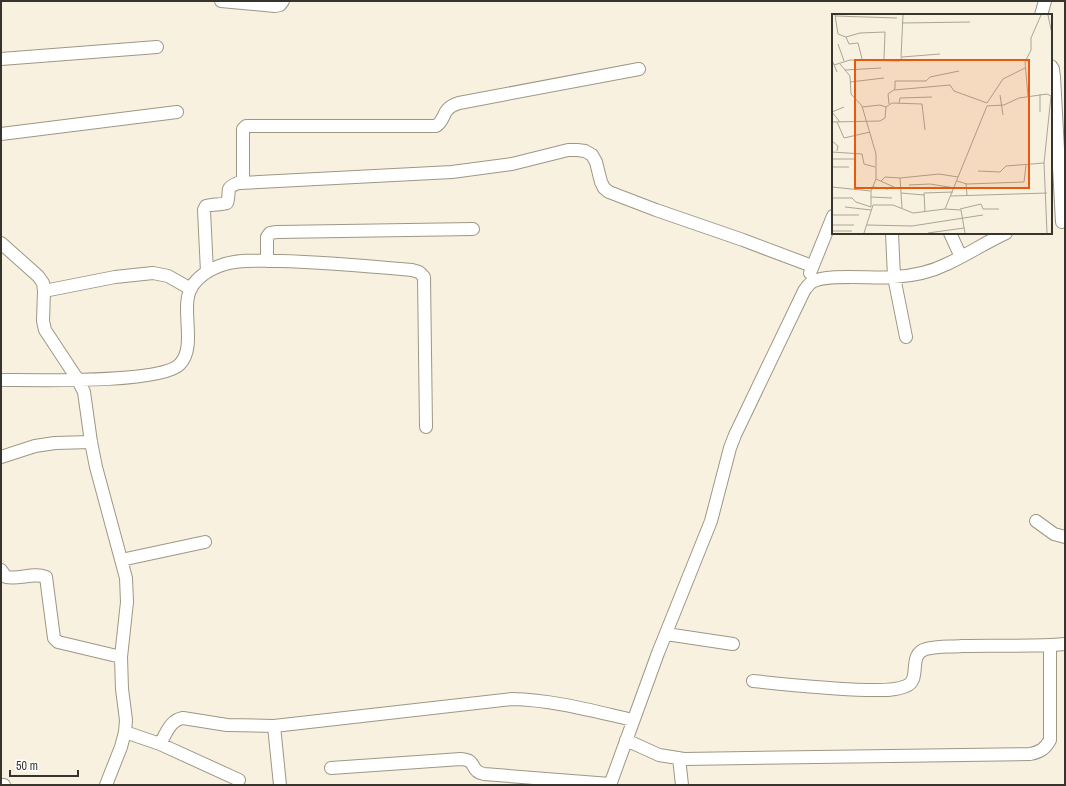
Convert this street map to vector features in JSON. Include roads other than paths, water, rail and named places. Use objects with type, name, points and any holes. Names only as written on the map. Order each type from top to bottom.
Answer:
[{"type":"street","points":[[221,1],[274,6],[280,5],[283,1]]},
{"type":"street","points":[[1041,14],[1045,1]]},
{"type":"street","points":[[1,58],[157,47]]},
{"type":"street","points":[[1052,68],[1054,77],[1059,223]]},
{"type":"street","points":[[240,183],[242,180],[243,129],[246,126],[436,126],[440,124],[444,113],[452,106],[458,104],[639,69]]},
{"type":"street","points":[[1,134],[176,112]]},
{"type":"street","points":[[208,272],[204,210],[206,206],[227,203],[229,188],[240,183],[452,172],[512,164],[568,150],[585,151],[592,155],[596,162],[601,182],[604,188],[609,192],[812,266]]},
{"type":"street","points":[[331,768],[468,759],[478,773],[610,785],[633,720],[711,521],[724,469],[735,435],[804,291],[812,266],[832,218]]},
{"type":"street","points":[[267,261],[267,237],[270,234],[277,232],[474,229]]},
{"type":"street","points":[[892,234],[894,277],[906,337]]},
{"type":"street","points":[[950,234],[961,257]]},
{"type":"street","points":[[804,291],[811,282],[826,277],[894,277],[928,271],[946,265],[1004,234]]},
{"type":"street","points":[[1,243],[38,276],[43,283],[44,291],[42,321],[84,392],[90,442],[126,578],[128,602],[121,657],[122,689],[126,720],[125,732],[110,784]]},
{"type":"street","points":[[1,380],[78,380],[152,375],[167,371],[179,365],[185,356],[187,346],[188,298],[191,289],[198,278],[225,264],[267,261],[311,262],[412,270],[419,272],[424,277],[426,427]]},
{"type":"street","points":[[44,291],[115,277],[153,273],[168,276],[191,289]]},
{"type":"street","points":[[1,457],[35,446],[54,443],[90,442]]},
{"type":"street","points":[[1036,521],[1054,534],[1065,537]]},
{"type":"street","points":[[121,560],[205,542]]},
{"type":"street","points":[[1,570],[6,577],[11,578],[35,575],[46,577],[54,638],[58,642],[121,657]]},
{"type":"street","points":[[666,634],[733,644]]},
{"type":"street","points":[[753,682],[802,687],[892,689],[908,686],[912,681],[916,658],[921,651],[926,649],[982,645],[1015,646],[1065,644]]},
{"type":"street","points":[[626,740],[659,756],[679,758],[1030,754],[1039,752],[1046,747],[1050,740],[1050,645]]},
{"type":"street","points":[[160,744],[172,723],[183,718],[227,725],[274,726],[512,699],[535,699],[555,702],[633,720]]},
{"type":"street","points":[[274,726],[280,785]]},
{"type":"street","points":[[125,732],[160,744],[238,780]]},
{"type":"street","points":[[679,758],[682,785]]}]
